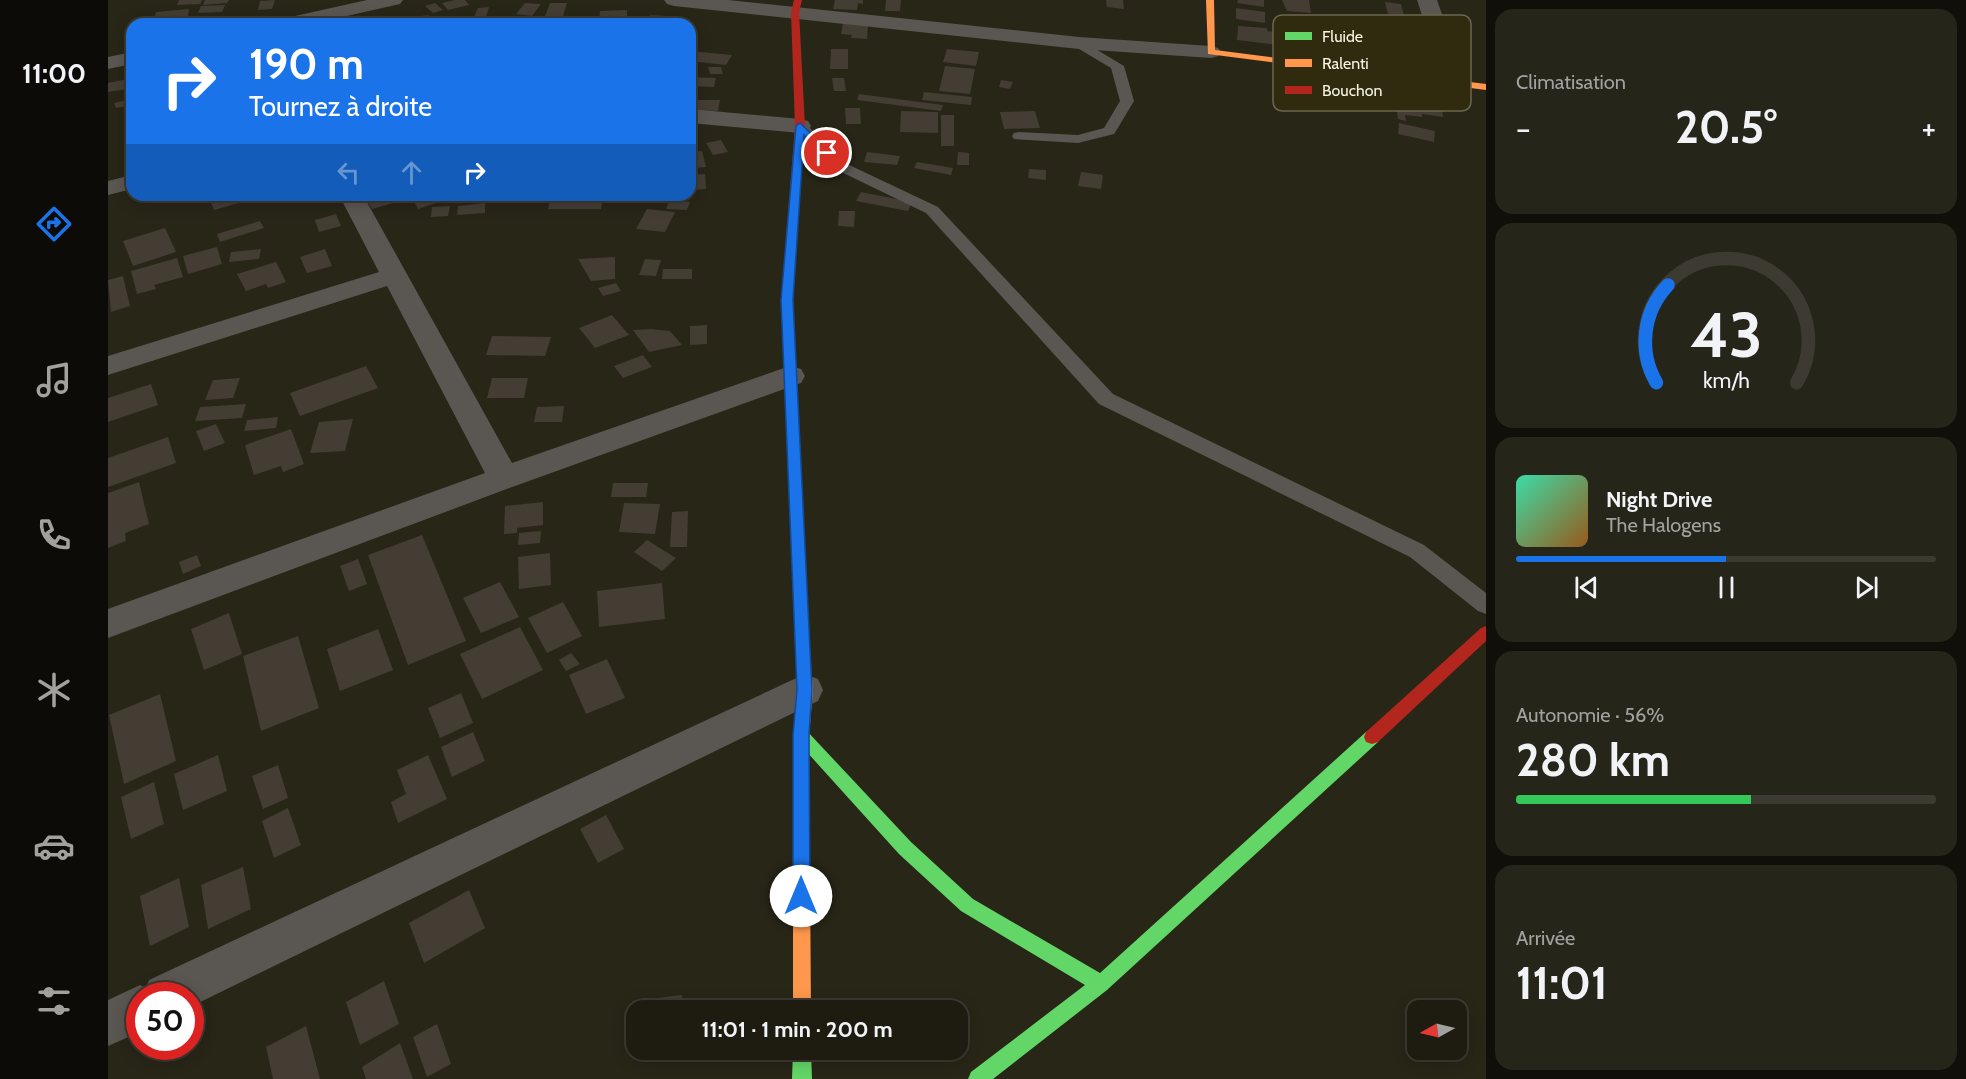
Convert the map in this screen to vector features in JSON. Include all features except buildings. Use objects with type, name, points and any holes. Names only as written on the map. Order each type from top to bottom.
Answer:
[{"type":"main road","points":[[1210,0],[1211,52],[1273,60]]},
{"type":"main road","points":[[796,6],[800,126],[787,300],[805,690],[801,735],[802,1000]]},
{"type":"main road","points":[[1471,85],[1486,87]]},
{"type":"main road","points":[[978,1079],[1101,984],[1486,632]]},
{"type":"main road","points":[[801,735],[905,848],[968,905],[1101,984]]},
{"type":"main road","points":[[802,1060],[802,1079]]},
{"type":"street","points":[[305,18],[312,0]]},
{"type":"street","points":[[310,18],[393,0]]},
{"type":"street","points":[[674,0],[796,6],[1079,43],[1211,52]]},
{"type":"street","points":[[1427,0],[1432,15]]},
{"type":"street","points":[[108,63],[126,59]]},
{"type":"street","points":[[696,117],[800,126]]},
{"type":"street","points":[[108,188],[126,184]]},
{"type":"street","points":[[354,201],[504,478]]},
{"type":"street","points":[[108,366],[396,275]]},
{"type":"street","points":[[108,624],[504,478],[791,376]]},
{"type":"street","points":[[194,982],[805,690]]},
{"type":"street","points":[[108,1023],[126,1015]]},
{"type":"lane","points":[[1019,136],[1078,139],[1109,131],[1127,101],[1117,66],[1079,43]]},
{"type":"lane","points":[[800,126],[840,166],[932,210],[1106,399],[1417,551],[1486,605]]},
{"type":"traffic: fast","points":[[792,227],[787,300],[803,657]]},
{"type":"traffic: fast","points":[[801,735],[905,848],[967,905],[1101,984]]},
{"type":"traffic: fast","points":[[978,1079],[1101,984],[1372,737]]},
{"type":"traffic: fast","points":[[802,1060],[802,1079]]},
{"type":"traffic: slow","points":[[1210,0],[1211,52],[1273,60]]},
{"type":"traffic: slow","points":[[1471,85],[1486,87]]},
{"type":"traffic: slow","points":[[802,1000],[801,735],[805,690],[803,657]]},
{"type":"traffic: jam","points":[[792,227],[800,126],[795,12],[798,0]]},
{"type":"traffic: jam","points":[[1372,737],[1486,632]]},
{"type":"route","points":[[801,896],[801,735],[805,690],[787,300],[800,126],[827,153]]}]
